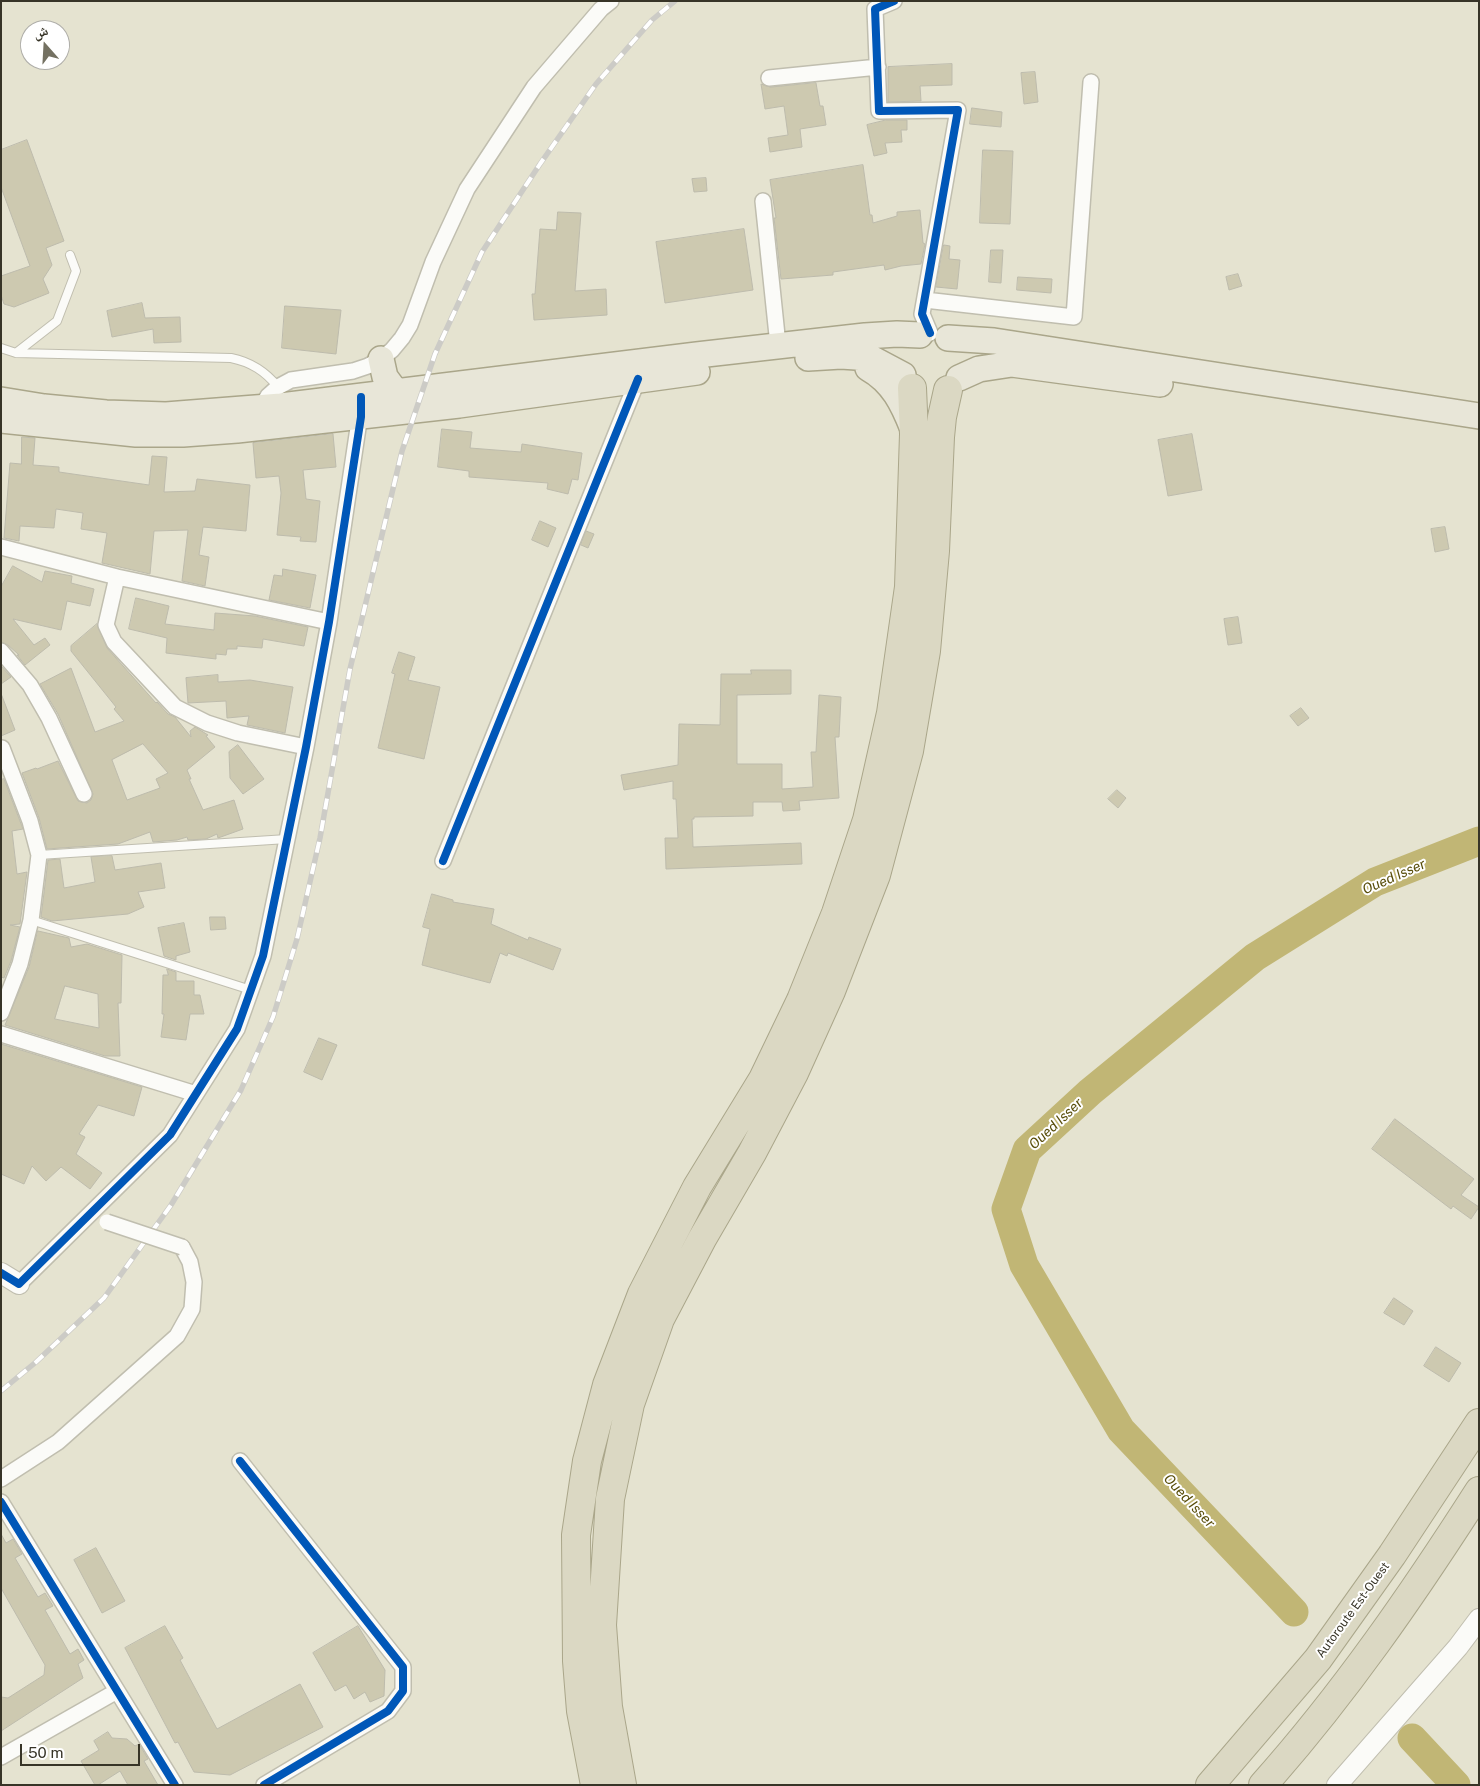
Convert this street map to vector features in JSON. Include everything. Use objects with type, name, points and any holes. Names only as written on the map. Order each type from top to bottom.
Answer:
[{"type":"highway","points":[[622,1785],[608,1707],[602,1625],[610,1499],[630,1404],[660,1319],[794,1073],[831,991],[876,875],[909,751],[926,651],[935,551],[927,435],[907,381]]},
{"type":"highway","points":[[595,1785],[581,1711],[577,1661],[576,1535],[587,1461],[604,1394],[642,1294],[697,1187],[764,1080],[801,1000],[836,913],[864,829],[891,712],[909,587],[927,435],[942,417],[954,384]]},
{"type":"highway","name":"Autoroute Est-Ouest","points":[[1210,1785],[1318,1659],[1392,1555],[1479,1423]]},
{"type":"highway","points":[[1263,1785],[1294,1750],[1368,1654],[1425,1575],[1479,1492]]},
{"type":"highway","points":[[608,1707],[641,1785]]},
{"type":"highway","points":[[578,1785],[581,1711]]},
{"type":"main road","points":[[1,400],[44,407],[106,413],[166,415],[260,408],[361,407],[396,392],[778,345],[898,334],[994,341],[1479,416]]},
{"type":"main road","points":[[907,381],[901,366],[902,356],[906,347],[912,340],[933,336],[955,344],[962,360],[962,369],[954,384]]},
{"type":"main road","points":[[841,356],[867,367],[884,380],[927,435],[976,383],[995,372],[1023,364]]},
{"type":"main road","points":[[1,420],[78,429],[145,434],[183,434],[237,430],[361,407],[638,380],[791,360],[841,356],[871,358],[926,394],[933,395],[990,366],[1023,364],[1248,396],[1479,432]]},
{"type":"main road","points":[[381,359],[385,377],[396,392]]},
{"type":"street","points":[[260,408],[268,396],[278,387],[291,380],[354,371],[381,359],[397,344],[410,325],[433,262],[452,218],[488,154],[534,87],[610,1]]},
{"type":"street","points":[[894,1],[875,9],[879,111],[958,110],[922,314],[933,336]]},
{"type":"street","points":[[769,78],[878,67]]},
{"type":"street","points":[[924,300],[1074,317],[1091,82]]},
{"type":"street","points":[[763,201],[778,345]]},
{"type":"street","points":[[443,860],[638,380]]},
{"type":"street","points":[[1,1273],[19,1284],[170,1135],[237,1029],[264,956],[288,839],[328,622],[361,407]]},
{"type":"street","points":[[1,547],[118,576],[328,622]]},
{"type":"street","points":[[118,576],[106,625],[114,642],[175,707],[207,723],[238,733],[306,748]]},
{"type":"street","points":[[1,651],[30,685],[49,718],[84,794]]},
{"type":"street","points":[[1,1013],[20,964],[31,920],[39,855],[30,821],[2,748]]},
{"type":"street","points":[[1,1034],[196,1094]]},
{"type":"street","points":[[1,1479],[58,1442],[177,1336],[192,1309],[194,1282],[190,1262],[182,1248],[107,1222],[90,1214]]},
{"type":"street","points":[[240,1461],[403,1667],[403,1691],[388,1711],[264,1785]]},
{"type":"street","points":[[1,1502],[175,1785]]},
{"type":"street","points":[[1337,1785],[1458,1647],[1479,1619]]},
{"type":"street","points":[[1,1757],[117,1691]]},
{"type":"lane","points":[[16,352],[58,321],[76,271],[70,255]]},
{"type":"lane","points":[[1,348],[16,352],[231,358],[247,362],[262,370],[278,387]]},
{"type":"lane","points":[[39,855],[288,839]]},
{"type":"lane","points":[[31,920],[251,990]]},
{"type":"building","points":[[952,64],[952,85],[920,86],[921,101],[888,102],[888,67]]},
{"type":"building","points":[[1035,72],[1038,102],[1024,104],[1021,73]]},
{"type":"building","points":[[816,83],[826,125],[800,129],[802,147],[770,152],[768,138],[788,135],[784,106],[765,109],[761,84],[770,87]]},
{"type":"building","points":[[972,108],[1002,112],[1001,127],[970,124]]},
{"type":"building","points":[[886,120],[907,120],[907,130],[901,130],[902,142],[885,143],[887,153],[874,156],[867,125]]},
{"type":"building","points":[[27,140],[64,241],[46,248],[52,265],[43,279],[49,293],[14,307],[4,304],[1,295],[1,276],[30,266],[1,187],[1,150]]},
{"type":"building","points":[[983,150],[1013,151],[1010,224],[980,223]]},
{"type":"building","points":[[863,165],[870,215],[872,215],[873,223],[897,216],[897,212],[920,210],[923,243],[925,244],[921,264],[885,270],[884,265],[833,272],[833,275],[781,279],[774,218],[776,218],[770,180]]},
{"type":"building","points":[[706,178],[707,191],[694,192],[692,179]]},
{"type":"building","points":[[558,212],[581,213],[575,291],[606,289],[607,315],[534,320],[532,294],[535,294],[540,229],[556,230]]},
{"type":"building","points":[[744,229],[753,290],[665,303],[656,242]]},
{"type":"building","points":[[944,245],[950,246],[949,259],[960,260],[957,289],[936,287]]},
{"type":"building","points":[[991,250],[1003,250],[1001,283],[989,282]]},
{"type":"building","points":[[1238,274],[1242,286],[1229,290],[1226,277]]},
{"type":"building","points":[[1018,277],[1052,279],[1051,293],[1017,290]]},
{"type":"building","points":[[142,303],[145,318],[180,317],[181,342],[154,343],[153,329],[112,337],[107,311]]},
{"type":"building","points":[[285,306],[341,310],[336,354],[282,348]]},
{"type":"building","points":[[442,429],[472,432],[470,448],[521,452],[522,444],[582,453],[578,480],[572,479],[568,494],[547,489],[548,483],[469,477],[469,471],[438,467]]},
{"type":"building","points":[[333,434],[336,467],[303,470],[306,499],[320,501],[316,542],[300,541],[301,537],[277,535],[281,493],[279,476],[256,478],[253,443]]},
{"type":"building","points":[[1192,434],[1202,490],[1168,496],[1158,440]]},
{"type":"building","points":[[22,437],[35,438],[33,465],[59,467],[59,472],[149,485],[152,456],[167,457],[164,492],[195,491],[197,479],[250,485],[246,531],[203,527],[199,555],[209,557],[205,586],[182,581],[188,530],[154,531],[150,574],[102,563],[107,533],[81,529],[83,513],[56,509],[54,528],[20,526],[19,541],[4,538],[10,463],[21,464]]},
{"type":"building","points":[[540,521],[556,528],[548,547],[532,540]]},
{"type":"building","points":[[1445,527],[1449,549],[1435,552],[1431,529]]},
{"type":"building","points":[[586,531],[594,534],[588,548],[581,545]]},
{"type":"building","points":[[13,566],[42,582],[45,571],[72,576],[71,583],[94,589],[90,606],[67,601],[61,630],[13,619],[34,645],[45,638],[50,645],[25,665],[17,655],[19,655],[8,645],[1,642],[1,587]]},
{"type":"building","points":[[283,569],[316,575],[310,608],[269,600],[274,575],[282,576]]},
{"type":"building","points":[[136,598],[169,606],[165,624],[214,630],[215,613],[255,616],[308,627],[304,646],[263,639],[262,648],[237,646],[237,649],[227,649],[226,655],[216,654],[216,659],[166,653],[167,638],[129,629]]},
{"type":"building","points":[[1238,617],[1242,643],[1228,645],[1224,619]]},
{"type":"building","points":[[97,624],[107,648],[156,703],[168,714],[175,717],[191,737],[190,731],[195,727],[208,735],[206,736],[215,747],[187,770],[191,779],[189,779],[203,810],[234,800],[243,829],[218,838],[217,834],[206,839],[188,840],[187,837],[177,840],[153,842],[150,832],[118,844],[47,849],[39,818],[22,773],[58,761],[78,801],[87,803],[91,800],[93,794],[58,714],[40,684],[71,668],[95,732],[124,721],[114,709],[116,707],[71,651],[71,646]],"holes":[[[143,744],[168,773],[156,779],[160,788],[127,800],[112,760]]]},
{"type":"building","points":[[399,652],[415,657],[408,680],[440,687],[424,759],[378,748],[395,674],[392,673]]},
{"type":"building","points":[[1,666],[11,677],[1,684]]},
{"type":"building","points":[[751,670],[791,670],[791,694],[737,695],[737,764],[782,764],[782,789],[813,787],[811,752],[816,752],[819,695],[841,697],[839,737],[835,737],[839,798],[799,801],[800,810],[783,811],[782,802],[753,802],[753,816],[694,817],[692,819],[693,847],[801,843],[802,864],[666,869],[665,838],[678,838],[676,799],[673,799],[673,781],[624,790],[621,775],[678,765],[679,724],[720,725],[721,674],[751,674]]},
{"type":"building","points":[[218,675],[218,682],[250,680],[293,687],[285,733],[247,725],[249,716],[227,718],[226,701],[188,703],[186,678]]},
{"type":"building","points":[[1,697],[15,730],[1,736]]},
{"type":"building","points":[[1301,708],[1309,718],[1298,726],[1290,716]]},
{"type":"building","points":[[238,745],[264,779],[243,794],[230,778],[229,752]]},
{"type":"building","points":[[4,779],[23,829],[12,831],[17,874],[27,872],[20,924],[10,925],[20,927],[11,961],[4,978],[1,977],[1,780]]},
{"type":"building","points":[[1117,790],[1126,798],[1118,808],[1108,799]]},
{"type":"building","points":[[112,856],[115,870],[161,863],[165,888],[138,892],[144,907],[128,914],[52,921],[41,917],[48,860],[60,859],[64,888],[95,882],[91,857]]},
{"type":"building","points":[[432,894],[453,900],[453,902],[494,909],[491,924],[528,940],[529,937],[561,949],[553,970],[508,953],[507,956],[500,953],[490,983],[422,965],[430,929],[423,927]]},
{"type":"building","points":[[210,917],[225,917],[226,929],[211,930]]},
{"type":"building","points":[[184,923],[190,952],[176,956],[176,960],[164,956],[158,928]]},
{"type":"building","points":[[38,931],[69,938],[71,947],[87,944],[122,955],[121,1003],[118,1003],[120,1056],[105,1056],[5,1025],[29,967]],"holes":[[[65,986],[98,994],[99,1028],[55,1019]]]},
{"type":"building","points":[[167,969],[176,972],[176,981],[194,981],[194,995],[200,995],[204,1014],[190,1014],[186,1040],[161,1037],[164,1014],[162,1014],[163,975],[168,975]]},
{"type":"building","points":[[319,1038],[337,1045],[322,1080],[304,1072]]},
{"type":"building","points":[[1,1044],[142,1087],[134,1116],[98,1105],[79,1134],[85,1137],[76,1154],[102,1173],[90,1189],[61,1167],[46,1181],[32,1166],[24,1184],[1,1174]]},
{"type":"building","points":[[1395,1119],[1474,1179],[1461,1195],[1479,1207],[1471,1219],[1453,1206],[1451,1209],[1372,1149]]},
{"type":"building","points":[[1394,1298],[1413,1311],[1404,1325],[1384,1313]]},
{"type":"building","points":[[1436,1347],[1461,1363],[1449,1382],[1424,1366]]},
{"type":"building","points":[[1,1534],[6,1543],[13,1539],[22,1554],[15,1558],[38,1597],[45,1593],[53,1606],[45,1610],[70,1654],[78,1649],[84,1660],[78,1664],[83,1678],[1,1731],[1,1697],[8,1698],[44,1675],[45,1665],[1,1588]]},
{"type":"building","points":[[96,1548],[125,1601],[102,1613],[74,1560]]},
{"type":"building","points":[[165,1626],[183,1658],[180,1660],[217,1729],[300,1684],[323,1727],[230,1775],[194,1772],[178,1742],[175,1743],[125,1648]]},
{"type":"building","points":[[358,1626],[385,1670],[384,1696],[370,1702],[365,1692],[354,1699],[346,1685],[335,1691],[313,1653]]},
{"type":"building","points":[[108,1732],[112,1738],[127,1739],[135,1746],[139,1744],[148,1759],[144,1761],[158,1785],[128,1785],[120,1771],[95,1785],[81,1761],[99,1750],[94,1741]]},
{"type":"waterway","name":"Oued Isser","points":[[1294,1612],[1121,1430],[1024,1265],[1006,1209],[1027,1150],[1090,1092],[1255,957],[1375,882],[1479,841]]},
{"type":"waterway","name":"Oued Isser","points":[[1412,1738],[1456,1785]]},
{"type":"railway","points":[[1,1391],[36,1362],[104,1298],[171,1205],[241,1090],[273,1017],[297,939],[320,838],[350,669],[402,451],[435,354],[482,252],[540,164],[596,84],[652,20],[675,1]]},
{"type":"cycle path","points":[[894,1],[875,9],[879,111],[958,110],[922,314],[930,333]]},
{"type":"cycle path","points":[[443,861],[638,379]]},
{"type":"cycle path","points":[[1,1273],[19,1284],[170,1135],[237,1029],[263,956],[306,747],[329,622],[361,417],[361,397]]},
{"type":"cycle path","points":[[240,1461],[403,1667],[403,1691],[388,1711],[264,1785]]},
{"type":"cycle path","points":[[1,1502],[175,1785]]}]
